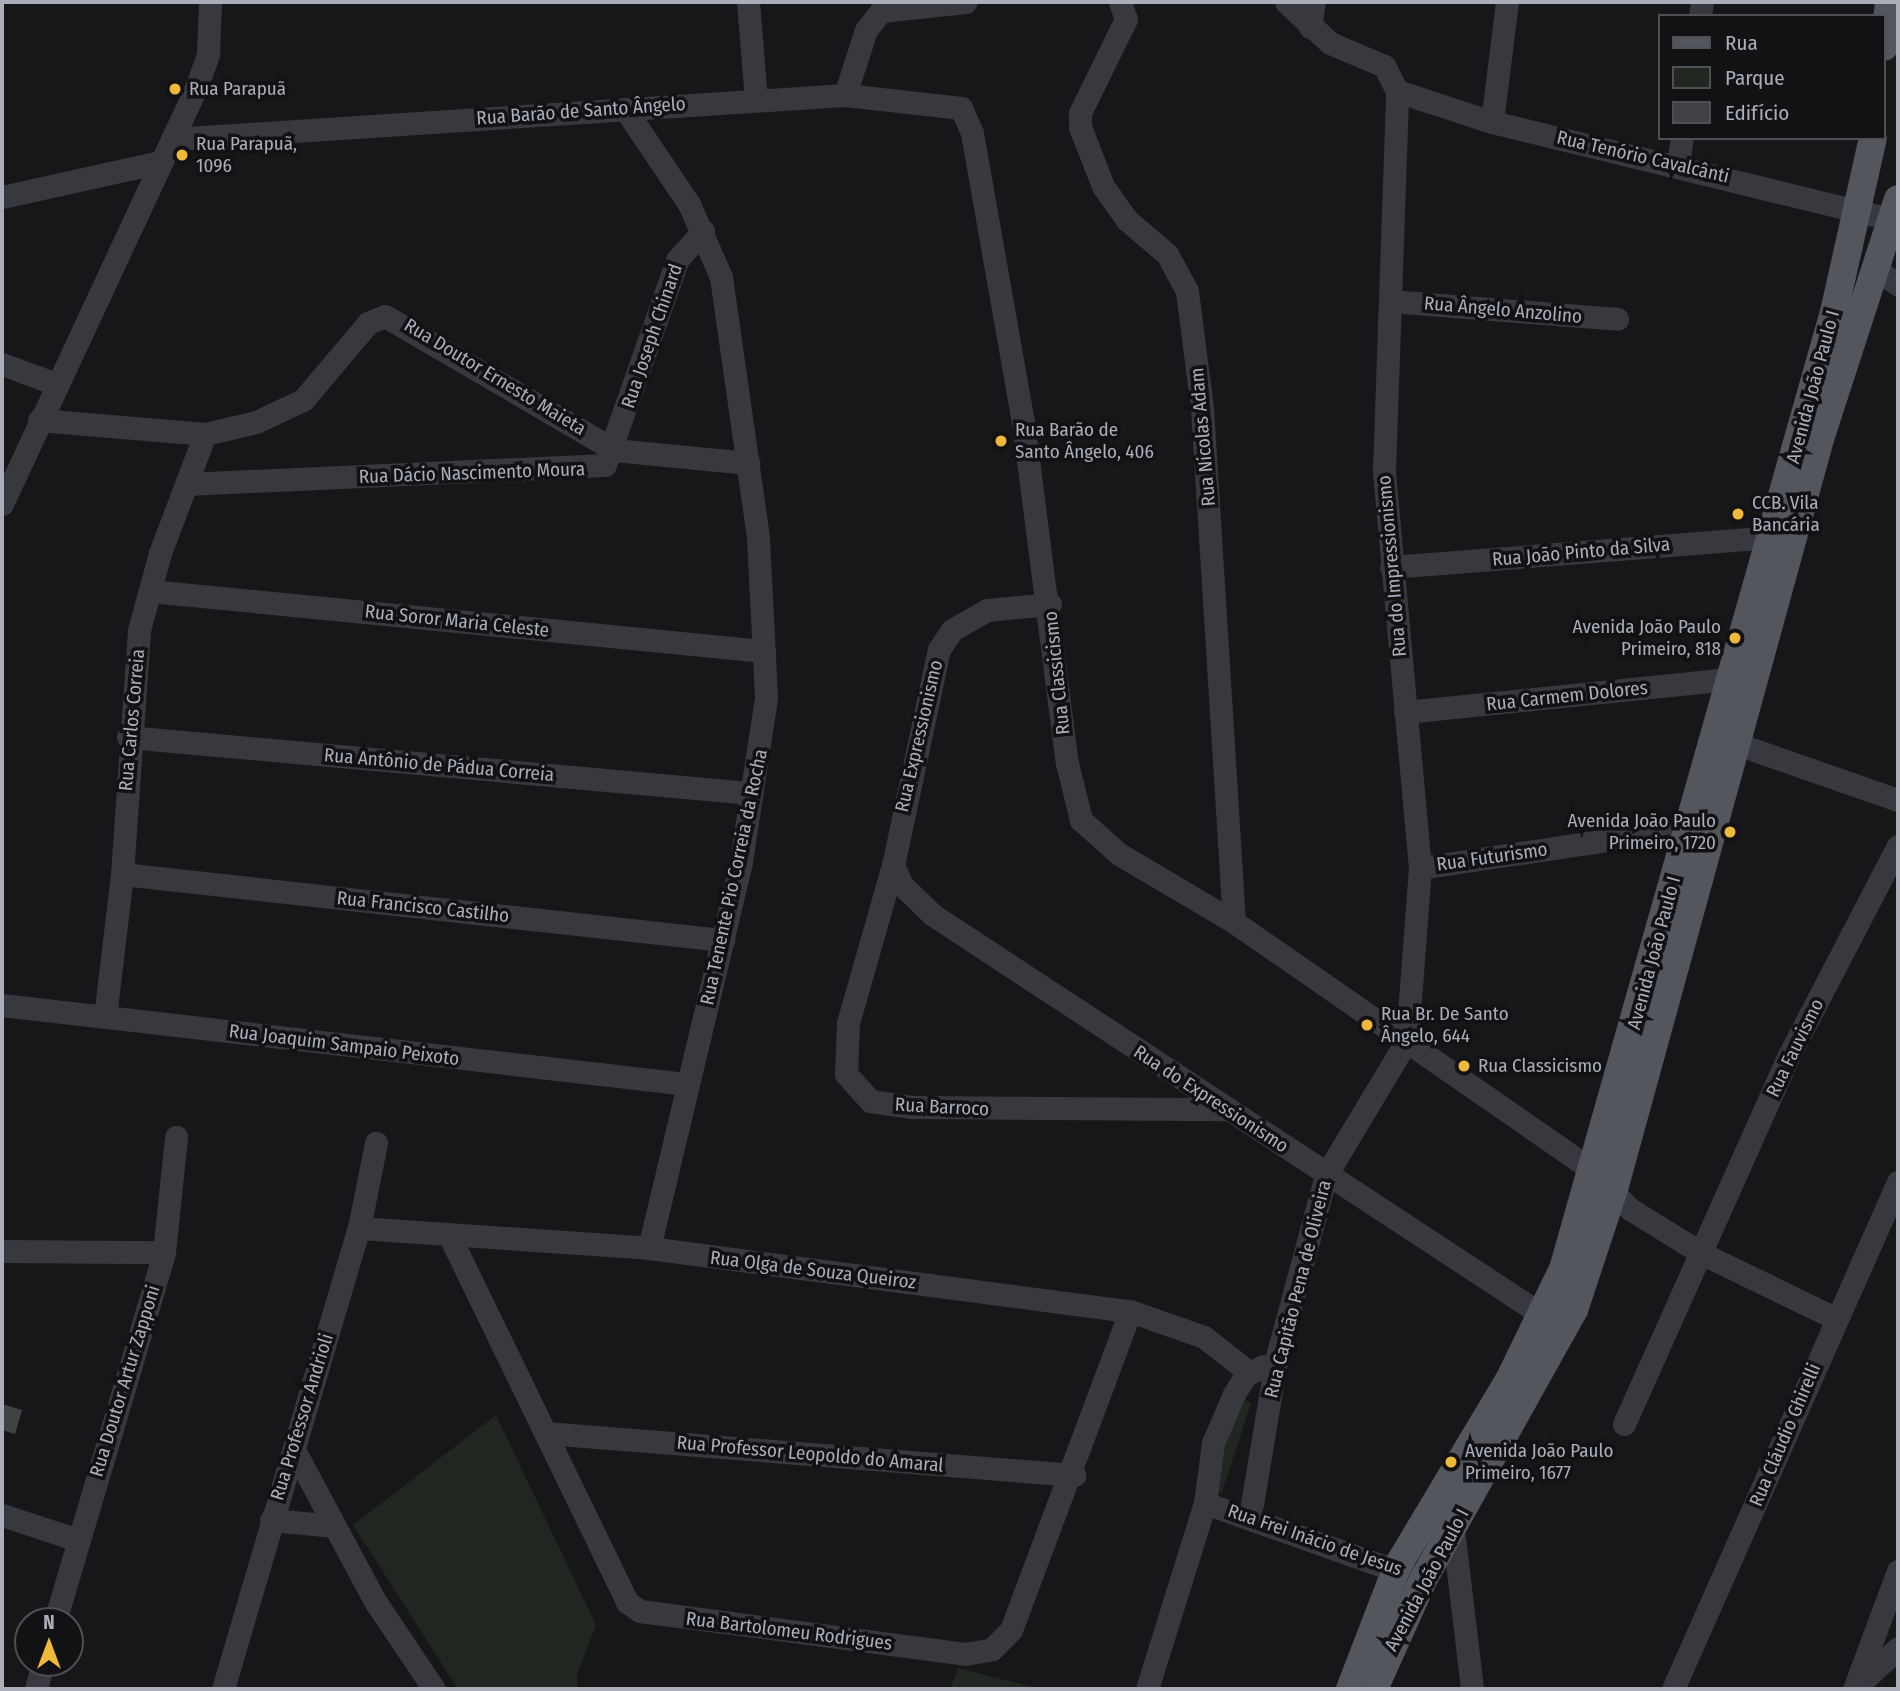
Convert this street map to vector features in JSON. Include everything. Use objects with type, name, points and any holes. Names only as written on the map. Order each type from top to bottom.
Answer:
[{"type":"main road","points":[[1886,29],[1889,2]]},
{"type":"main road","name":"Avenida João Paulo I","points":[[1374,1689],[1423,1580],[1518,1416],[1574,1310],[1688,828],[1771,537],[1859,209],[1873,140]]},
{"type":"main road","name":"Avenida João Paulo I","points":[[1350,1689],[1397,1567],[1544,1316],[1604,1180],[1737,744],[1874,268],[1894,209]]},
{"type":"main road","points":[[1518,1416],[1543,1354],[1544,1316]]},
{"type":"street","points":[[2,504],[172,139],[208,54],[210,2]]},
{"type":"street","points":[[748,2],[756,99]]},
{"type":"street","points":[[845,95],[866,30],[881,11],[966,2]]},
{"type":"street","name":"Rua Nicolas Adam","points":[[1120,2],[1126,19],[1080,113],[1080,127],[1102,186],[1167,254],[1187,291],[1202,408],[1234,922]]},
{"type":"street","points":[[1286,2],[1330,43],[1384,66],[1397,90]]},
{"type":"street","points":[[1310,27],[1314,2]]},
{"type":"street","points":[[1492,122],[1507,2]]},
{"type":"street","name":"Rua Tenório Cavalcânti","points":[[1397,90],[1492,122],[1859,209],[1894,209]]},
{"type":"street","name":"Rua do Impressionismo","points":[[1397,90],[1384,470],[1420,868],[1408,1040]]},
{"type":"street","name":"Rua Barão de Santo Ângelo","points":[[172,139],[845,95],[958,106],[972,133]]},
{"type":"street","name":"Rua Tenente Pio Correia da Rocha","points":[[625,109],[703,230],[727,305],[748,463],[764,651],[764,731],[723,940],[649,1248]]},
{"type":"street","name":"Rua Classicismo","points":[[972,133],[1050,604],[1074,809],[1119,854],[1234,922],[1408,1040],[1604,1180],[1630,1209],[1703,1254],[1835,1318]]},
{"type":"street","points":[[1678,165],[1682,140]]},
{"type":"street","points":[[2,197],[160,162]]},
{"type":"street","name":"Rua Joseph Chinard","points":[[614,450],[673,268],[703,230]]},
{"type":"street","points":[[1874,268],[1898,285]]},
{"type":"street","name":"Rua Ângelo Anzolino","points":[[1390,301],[1616,319]]},
{"type":"street","name":"Rua Doutor Ernesto Maieta","points":[[39,420],[205,434],[256,422],[303,400],[368,323],[385,316],[614,450]]},
{"type":"street","points":[[2,363],[56,384]]},
{"type":"street","name":"Rua Carlos Correia","points":[[105,1017],[122,874],[128,737],[150,591],[205,434]]},
{"type":"street","points":[[614,450],[748,463]]},
{"type":"street","name":"Rua Dácio Nascimento Moura","points":[[186,484],[599,467],[614,450]]},
{"type":"street","name":"Rua João Pinto da Silva","points":[[1391,567],[1771,537]]},
{"type":"street","name":"Rua Soror Maria Celeste","points":[[150,591],[764,651]]},
{"type":"street","name":"Rua Expressionismo","points":[[893,865],[945,638],[994,608],[1050,604]]},
{"type":"street","name":"Rua Carmem Dolores","points":[[1405,712],[1729,679]]},
{"type":"street","name":"Rua Antônio de Pádua Correia","points":[[128,737],[751,793]]},
{"type":"street","points":[[1737,744],[1898,800]]},
{"type":"street","name":"Rua Futurismo","points":[[1420,868],[1688,828]]},
{"type":"street","name":"Rua Fauvismo","points":[[1624,1424],[1703,1254],[1788,1057],[1898,846]]},
{"type":"street","name":"Rua do Expressionismo","points":[[893,865],[902,885],[933,915],[1544,1316]]},
{"type":"street","name":"Rua Barroco","points":[[893,865],[844,1041],[846,1074],[870,1101],[1071,1111],[1225,1109]]},
{"type":"street","name":"Rua Francisco Castilho","points":[[122,874],[723,940]]},
{"type":"street","name":"Rua Joaquim Sampaio Peixoto","points":[[2,1005],[687,1084]]},
{"type":"street","name":"Rua Capitão Pena de Oliveira","points":[[1250,1517],[1276,1360],[1326,1175],[1408,1040]]},
{"type":"street","name":"Rua Doutor Artur Zapponi","points":[[59,1607],[164,1252],[176,1137]]},
{"type":"street","name":"Rua Professor Andrioli","points":[[223,1689],[359,1227],[376,1143]]},
{"type":"street","name":"Rua Cláudio Ghirelli","points":[[1672,1689],[1898,1181]]},
{"type":"street","name":"Rua Olga de Souza Queiroz","points":[[359,1227],[450,1237],[649,1248],[1130,1311],[1204,1337],[1250,1373]]},
{"type":"street","name":"Rua Bartolomeu Rodrigues","points":[[450,1237],[546,1433],[608,1575],[640,1611],[965,1654],[992,1648],[1012,1630],[1074,1475],[1130,1311]]},
{"type":"street","points":[[2,1251],[164,1252]]},
{"type":"street","points":[[1147,1689],[1205,1503],[1213,1443],[1250,1373],[1276,1360]]},
{"type":"street","name":"Rua Professor Leopoldo do Amaral","points":[[546,1433],[1074,1475]]},
{"type":"street","points":[[294,1450],[335,1526],[434,1689]]},
{"type":"street","name":"Rua Frei Inácio de Jesus","points":[[1205,1503],[1397,1567],[1423,1580]]},
{"type":"street","points":[[2,1516],[78,1540]]},
{"type":"street","points":[[271,1520],[335,1526]]},
{"type":"street","points":[[1453,1529],[1472,1689]]},
{"type":"street","points":[[1854,1689],[1898,1571]]},
{"type":"street","points":[[1854,1689],[1898,1648]]},
{"type":"green space","points":[[1234,1397],[1251,1403],[1222,1493],[1205,1488]]},
{"type":"green space","points":[[496,1415],[596,1625],[577,1674],[578,1689],[458,1689],[353,1525]]},
{"type":"green space","points":[[958,1668],[1041,1689],[950,1689]]},
{"type":"building","points":[[2,1404],[22,1410],[15,1434],[2,1430]]},
{"type":"place","name":"Rua Parapuã","points":[[175,89]]},
{"type":"place","name":"Rua Parapuã, 1096","points":[[182,155]]},
{"type":"place","name":"Rua Barão de Santo Ângelo, 406","points":[[1001,441]]},
{"type":"place","name":"CCB. Vila Bancária","points":[[1738,514]]},
{"type":"place","name":"Avenida João Paulo Primeiro, 818","points":[[1735,638]]},
{"type":"place","name":"Avenida João Paulo Primeiro, 1720","points":[[1730,832]]},
{"type":"place","name":"Rua Br. De Santo Ângelo, 644","points":[[1367,1025]]},
{"type":"place","name":"Rua Classicismo","points":[[1464,1066]]},
{"type":"place","name":"Avenida João Paulo Primeiro, 1677","points":[[1451,1462]]}]
